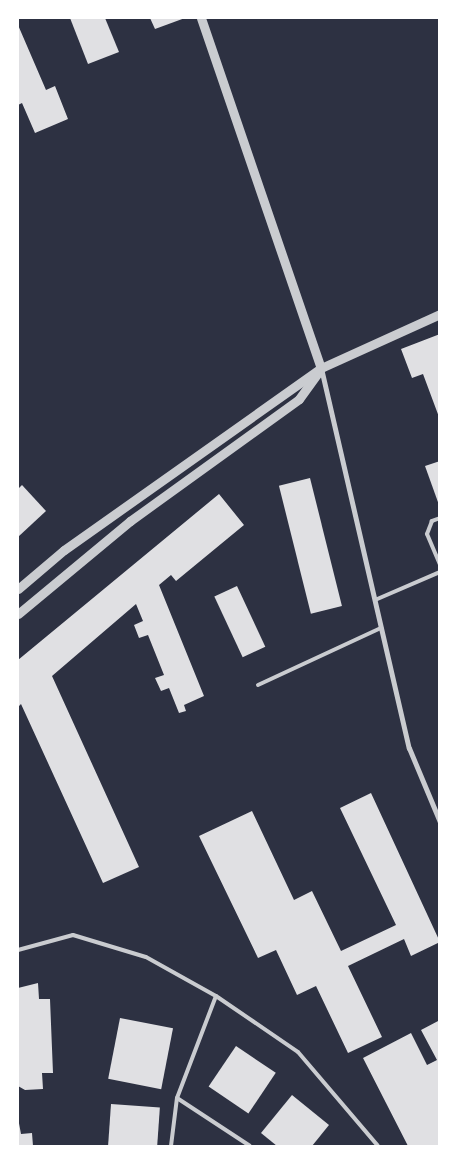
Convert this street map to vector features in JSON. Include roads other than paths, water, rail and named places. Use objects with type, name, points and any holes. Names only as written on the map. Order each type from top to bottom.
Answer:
[{"type":"street","points":[[201,18],[321,368],[409,748],[440,822]]},
{"type":"street","points":[[18,589],[64,550],[321,368],[440,314]]},
{"type":"street","points":[[18,614],[130,521],[299,399],[321,368]]},
{"type":"lane","points":[[440,518],[432,521],[427,534],[440,565]]},
{"type":"lane","points":[[375,600],[440,572]]},
{"type":"lane","points":[[258,685],[381,628]]},
{"type":"lane","points":[[18,950],[73,935],[146,957],[216,996],[298,1052],[378,1146]]},
{"type":"lane","points":[[171,1146],[177,1098],[216,996]]},
{"type":"lane","points":[[177,1098],[250,1146]]}]
